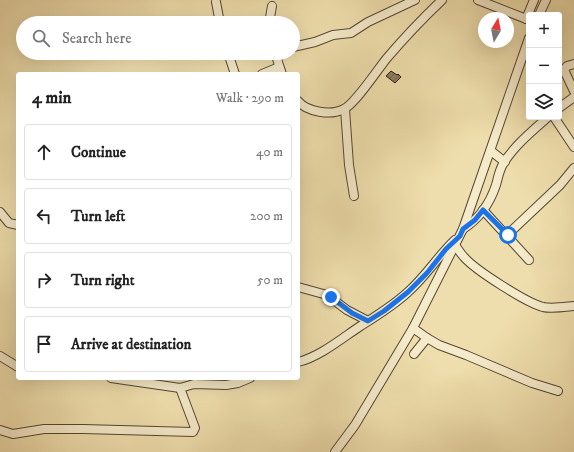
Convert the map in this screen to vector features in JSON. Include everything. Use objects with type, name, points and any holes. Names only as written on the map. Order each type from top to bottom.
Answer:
[{"type":"street","points":[[300,45],[315,42],[333,35],[351,33],[368,22],[415,0]]},
{"type":"street","points":[[300,103],[303,106],[315,110],[333,112],[345,109],[395,49],[442,0]]},
{"type":"street","points":[[478,0],[526,19]]},
{"type":"street","points":[[530,12],[534,0]]},
{"type":"street","points":[[540,12],[546,0]]},
{"type":"street","points":[[216,2],[219,16]]},
{"type":"street","points":[[270,16],[272,6]]},
{"type":"street","points":[[335,452],[355,425],[413,328],[455,245],[491,151],[526,47]]},
{"type":"street","points":[[230,60],[234,72]]},
{"type":"street","points":[[277,60],[281,70]]},
{"type":"street","points":[[574,64],[567,66],[564,70],[574,91]]},
{"type":"street","points":[[562,106],[574,97]]},
{"type":"street","points":[[345,109],[349,165],[354,196]]},
{"type":"street","points":[[300,361],[315,355],[384,311],[408,292],[427,273],[461,232],[475,220],[483,210],[492,194],[499,173],[505,162],[525,139],[545,120]]},
{"type":"street","points":[[556,120],[574,147]]},
{"type":"street","points":[[491,151],[505,162]]},
{"type":"street","points":[[508,235],[560,185],[574,168]]},
{"type":"street","points":[[483,210],[508,235],[529,260]]},
{"type":"street","points":[[0,212],[9,223],[16,225]]},
{"type":"street","points":[[455,245],[464,258],[477,268],[532,303],[548,308],[574,306]]},
{"type":"street","points":[[300,288],[327,295],[352,313],[368,321]]},
{"type":"street","points":[[413,328],[439,345],[497,369],[558,391]]},
{"type":"street","points":[[414,354],[427,338]]},
{"type":"street","points":[[0,356],[16,366]]},
{"type":"street","points":[[127,380],[180,388],[194,384],[226,385],[245,380]]},
{"type":"street","points":[[0,430],[13,434],[44,429],[83,428],[193,432],[195,428],[180,388]]},
{"type":"building","points":[[391,71],[401,77],[395,83],[386,76]]},
{"type":"route","points":[[331,297],[347,310],[368,321],[384,311],[408,292],[427,273],[446,249],[460,236],[463,229],[475,220],[483,210],[495,224],[508,235]]}]
